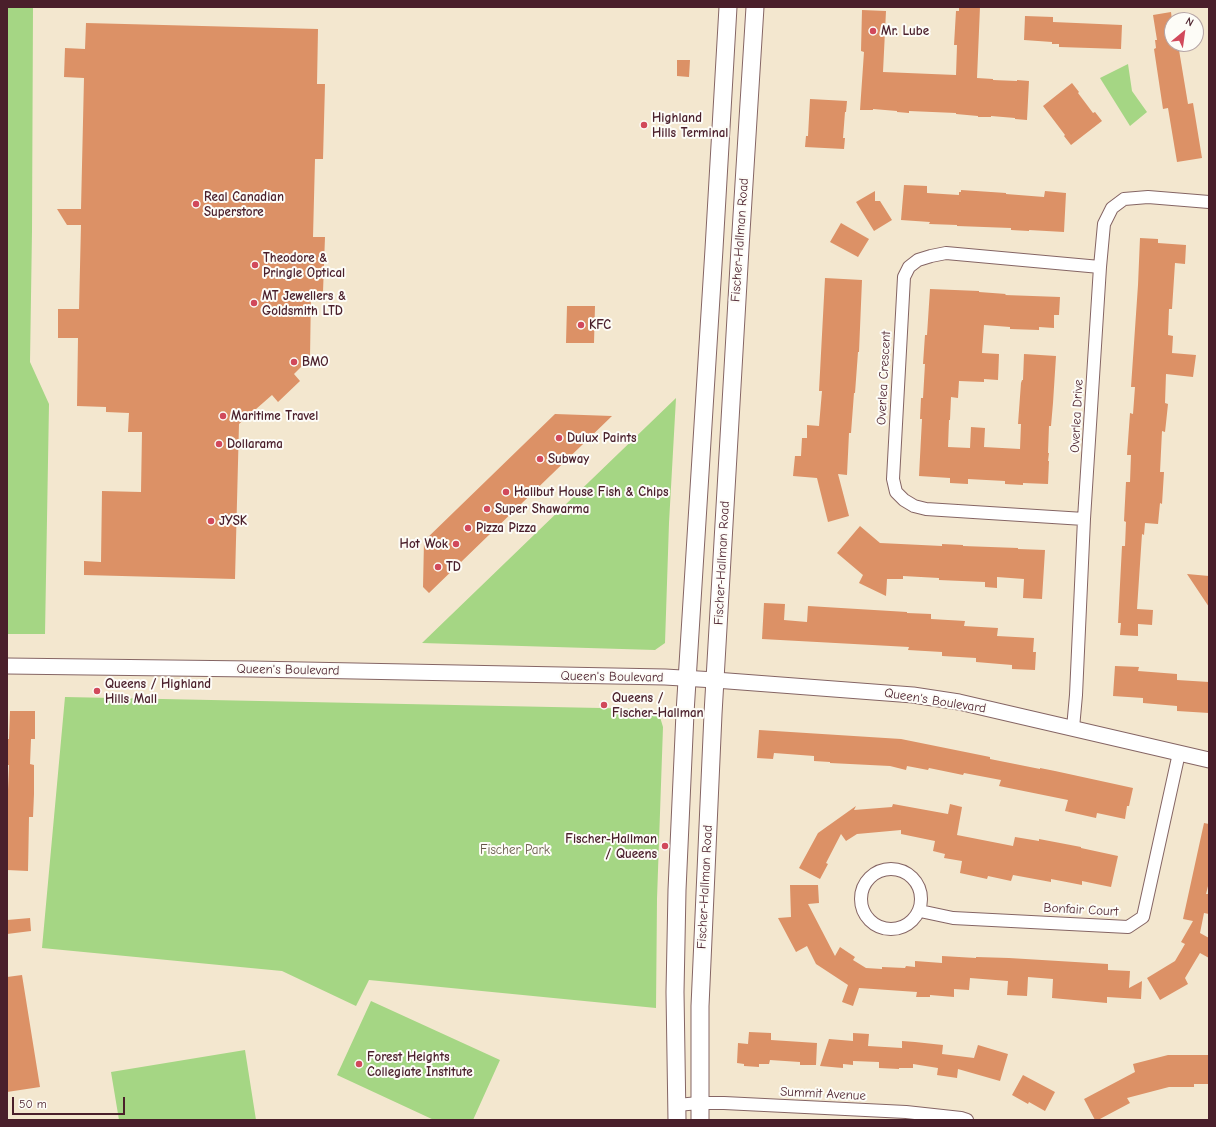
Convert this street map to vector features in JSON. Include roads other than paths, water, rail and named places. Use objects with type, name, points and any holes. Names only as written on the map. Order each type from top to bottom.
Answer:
[{"type":"main road","name":"Fischer-Hallman Road","points":[[677,1112],[675,992],[677,898],[687,679],[728,7]]},
{"type":"main road","name":"Fischer-Hallman Road","points":[[700,1120],[700,1006],[715,680],[755,7]]},
{"type":"street","name":"Overlea Drive","points":[[1073,728],[1076,695],[1084,519],[1104,224],[1112,208],[1124,199],[1148,197],[1209,202]]},
{"type":"street","name":"Overlea Crescent","points":[[1084,519],[926,509],[914,506],[904,500],[896,492],[893,479],[904,277],[909,267],[918,260],[946,253],[1100,267]]},
{"type":"street","name":"Queen's Boulevard","points":[[7,666],[665,677],[913,695],[959,702],[1209,760]]},
{"type":"street","name":"Bonfair Court","points":[[920,911],[953,918],[1128,927],[1143,917],[1179,753]]},
{"type":"street","points":[[894,868],[902,870],[911,876],[919,885],[922,895],[920,911],[914,920],[906,926],[896,930],[885,929],[871,922],[864,914],[861,902],[862,892],[866,881],[883,869],[894,868]]},
{"type":"street","name":"Summit Avenue","points":[[677,1112],[699,1103],[724,1103],[906,1116],[961,1118],[967,1120]]},
{"type":"place","name":"Mr. Lube","points":[[873,31]]},
{"type":"place","name":"Highland Hills Terminal","points":[[644,125]]},
{"type":"place","name":"Real Canadian Superstore","points":[[196,204]]},
{"type":"place","name":"Theodore & Pringle Optical","points":[[255,265]]},
{"type":"place","name":"MT Jewellers & Goldsmith LTD","points":[[254,303]]},
{"type":"place","name":"KFC","points":[[581,325]]},
{"type":"place","name":"BMO","points":[[294,362]]},
{"type":"place","name":"Maritime Travel","points":[[223,416]]},
{"type":"place","name":"Dulux Paints","points":[[559,438]]},
{"type":"place","name":"Dollarama","points":[[219,444]]},
{"type":"place","name":"Subway","points":[[540,459]]},
{"type":"place","name":"Halibut House Fish & Chips","points":[[506,492]]},
{"type":"place","name":"Super Shawarma","points":[[487,509]]},
{"type":"place","name":"JYSK","points":[[211,521]]},
{"type":"place","name":"Pizza Pizza","points":[[468,528]]},
{"type":"place","name":"Hot Wok","points":[[456,544]]},
{"type":"place","name":"TD","points":[[438,567]]},
{"type":"place","name":"Queens / Highland Hills Mall","points":[[97,691]]},
{"type":"place","name":"Queens / Fischer-Hallman","points":[[604,705]]},
{"type":"place","name":"Fischer-Hallman / Queens","points":[[665,846]]},
{"type":"place","name":"Forest Heights Collegiate Institute","points":[[359,1064]]},
{"type":"park label","name":"Fischer Park","points":[[515,850]]}]
